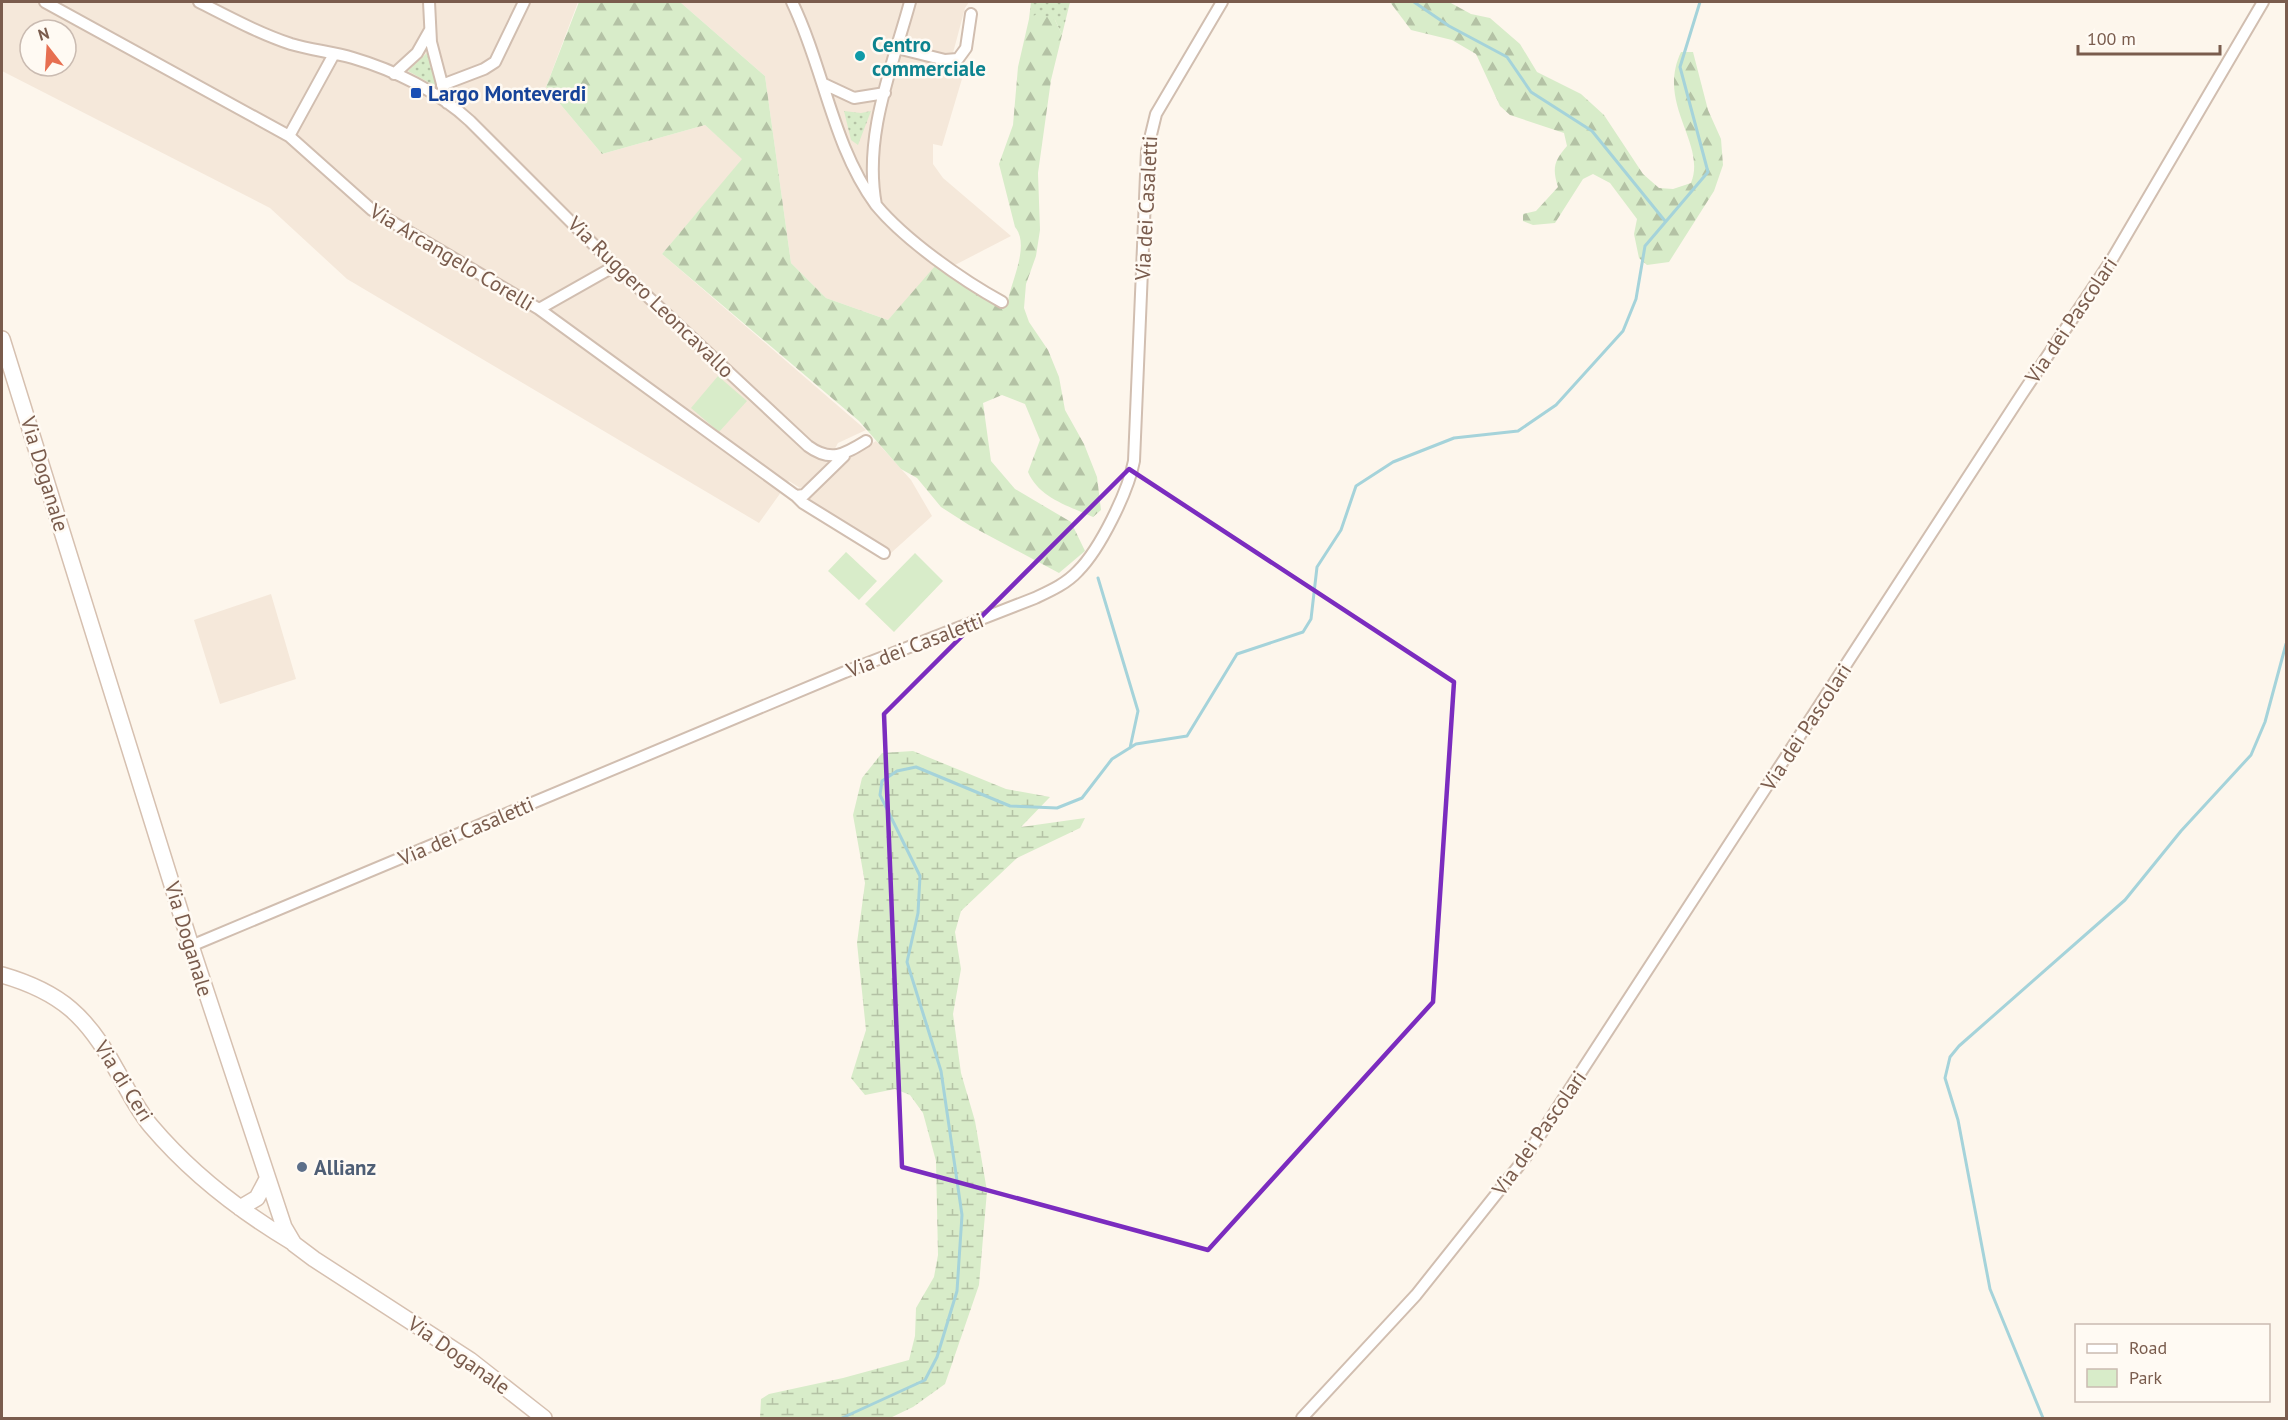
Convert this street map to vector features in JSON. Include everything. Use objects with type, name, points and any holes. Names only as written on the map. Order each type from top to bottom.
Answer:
[{"type":"main road","name":"Via Doganale","points":[[2,339],[191,946],[281,1221],[294,1244],[470,1360],[544,1419]]},
{"type":"main road","name":"Via di Ceri","points":[[2,975],[50,993],[79,1015],[105,1048],[150,1125],[177,1153],[240,1208],[294,1244]]},
{"type":"main road","points":[[240,1208],[261,1194],[266,1180]]},
{"type":"main road","points":[[240,1208],[281,1221]]},
{"type":"main road","points":[[264,1226],[281,1221]]},
{"type":"street","name":"Via Arcangelo Corelli","points":[[45,2],[289,136],[372,210],[538,309],[803,502],[884,553]]},
{"type":"street","name":"Via Ruggero Leoncavallo","points":[[199,2],[268,36],[334,54],[394,74],[447,103],[470,121],[615,266],[769,407],[803,443],[818,452],[843,456]]},
{"type":"street","points":[[429,2],[430,30],[447,103]]},
{"type":"street","points":[[442,85],[484,69],[495,62],[524,2]]},
{"type":"street","points":[[792,2],[824,84],[851,163],[876,205],[890,220],[950,267],[1002,303]]},
{"type":"street","points":[[876,205],[871,154],[910,2]]},
{"type":"street","name":"Via dei Casaletti","points":[[191,946],[845,672],[1035,598],[1060,585],[1078,572],[1122,499],[1134,461],[1147,151],[1151,126],[1222,2]]},
{"type":"street","name":"Via dei Pascolari","points":[[1302,1419],[1416,1294],[1526,1158],[2022,394],[2111,261],[2263,2]]},
{"type":"street","points":[[897,48],[945,60],[958,59],[966,48],[971,14]]},
{"type":"street","points":[[394,74],[417,53],[430,30]]},
{"type":"street","points":[[289,136],[334,54]]},
{"type":"street","points":[[824,84],[854,98],[885,93]]},
{"type":"street","points":[[538,309],[615,266]]},
{"type":"street","points":[[796,495],[804,495],[843,456],[866,441]]},
{"type":"highlighted area","points":[[1129,469],[1454,682],[1433,1002],[1208,1250],[902,1167],[884,714]]},
{"type":"shaded area","points":[[2,2],[578,2],[546,87],[602,154],[705,125],[743,159],[662,254],[866,430],[838,443],[828,462],[804,486],[800,488],[789,481],[759,523],[347,279],[270,208],[2,71]]},
{"type":"shaded area","points":[[680,2],[969,2],[965,8],[949,68],[964,72],[942,146],[933,144],[933,164],[943,178],[1011,236],[953,266],[945,258],[888,320],[826,298],[791,263],[765,76]]},
{"type":"shaded area","points":[[876,441],[911,480],[932,516],[891,553],[804,499],[845,461]]},
{"type":"shaded area","points":[[271,594],[296,679],[220,704],[194,620]]},
{"type":"green space","points":[[579,2],[680,2],[765,76],[791,263],[826,298],[888,320],[936,265],[1005,304],[1008,301],[1019,262],[1021,243],[999,164],[1013,125],[1018,67],[1029,19],[1038,13],[1055,20],[1062,35],[1051,80],[1038,173],[1040,230],[1036,256],[1026,284],[1024,308],[1029,322],[1048,350],[1059,377],[1065,410],[1084,444],[1097,477],[1101,510],[1093,517],[1047,495],[1033,481],[1028,472],[1040,440],[1025,404],[1002,395],[983,403],[991,461],[1015,489],[1071,522],[1085,551],[1059,573],[969,525],[941,507],[917,478],[901,469],[859,421],[662,254],[742,159],[705,125],[602,154],[546,87]]},
{"type":"green space","points":[[1031,2],[1070,2],[1062,35],[1055,20],[1029,19]]},
{"type":"green space","points":[[1390,2],[1449,2],[1471,14],[1490,18],[1520,44],[1537,72],[1581,94],[1604,115],[1643,174],[1659,188],[1673,189],[1691,183],[1694,168],[1693,153],[1677,106],[1674,89],[1675,71],[1681,52],[1693,52],[1708,110],[1721,139],[1723,165],[1714,191],[1669,262],[1647,265],[1639,258],[1634,234],[1637,219],[1610,183],[1593,174],[1583,179],[1555,223],[1533,225],[1523,221],[1523,214],[1536,211],[1558,187],[1555,165],[1567,146],[1564,133],[1510,115],[1500,106],[1476,54],[1452,40],[1411,30]]},
{"type":"green space","points":[[427,53],[437,87],[408,71]]},
{"type":"green space","points":[[844,111],[861,113],[871,111],[858,145],[851,140]]},
{"type":"green space","points":[[718,376],[747,401],[719,432],[691,408]]},
{"type":"green space","points":[[846,552],[877,581],[859,600],[828,571]]},
{"type":"green space","points":[[915,553],[943,581],[894,632],[865,604]]},
{"type":"green space","points":[[913,751],[1006,789],[1050,797],[1021,827],[1085,818],[1080,828],[1017,858],[961,911],[955,932],[961,969],[953,1014],[961,1073],[975,1121],[987,1191],[979,1285],[945,1384],[913,1407],[890,1418],[760,1418],[761,1399],[769,1394],[843,1378],[909,1360],[915,1336],[916,1308],[934,1277],[938,1255],[936,1161],[923,1113],[910,1095],[895,1089],[865,1095],[851,1078],[866,1030],[857,943],[865,883],[853,815],[862,778],[882,753]]},
{"type":"waterway","points":[[1414,2],[1449,26],[1507,57],[1531,92],[1592,131],[1665,221]]},
{"type":"waterway","points":[[842,1418],[925,1380],[937,1357],[957,1291],[962,1215],[941,1071],[907,962],[918,913],[920,876],[880,795],[882,781],[897,771],[916,767],[1010,806],[1057,808],[1082,798],[1112,759],[1136,744],[1187,736],[1237,654],[1303,632],[1311,619],[1317,567],[1341,530],[1356,486],[1393,462],[1454,438],[1518,431],[1556,405],[1623,331],[1636,299],[1645,246],[1708,172],[1680,67],[1700,2]]},
{"type":"waterway","points":[[1098,578],[1138,711],[1130,748]]},
{"type":"waterway","points":[[2043,1418],[1990,1289],[1958,1120],[1945,1078],[1950,1057],[1959,1046],[2125,900],[2181,831],[2251,755],[2265,722],[2286,644]]},
{"type":"place","name":"Centro commerciale","points":[[860,56]]},
{"type":"place","name":"Largo Monteverdi","points":[[416,93]]},
{"type":"place","name":"Allianz","points":[[302,1167]]}]
